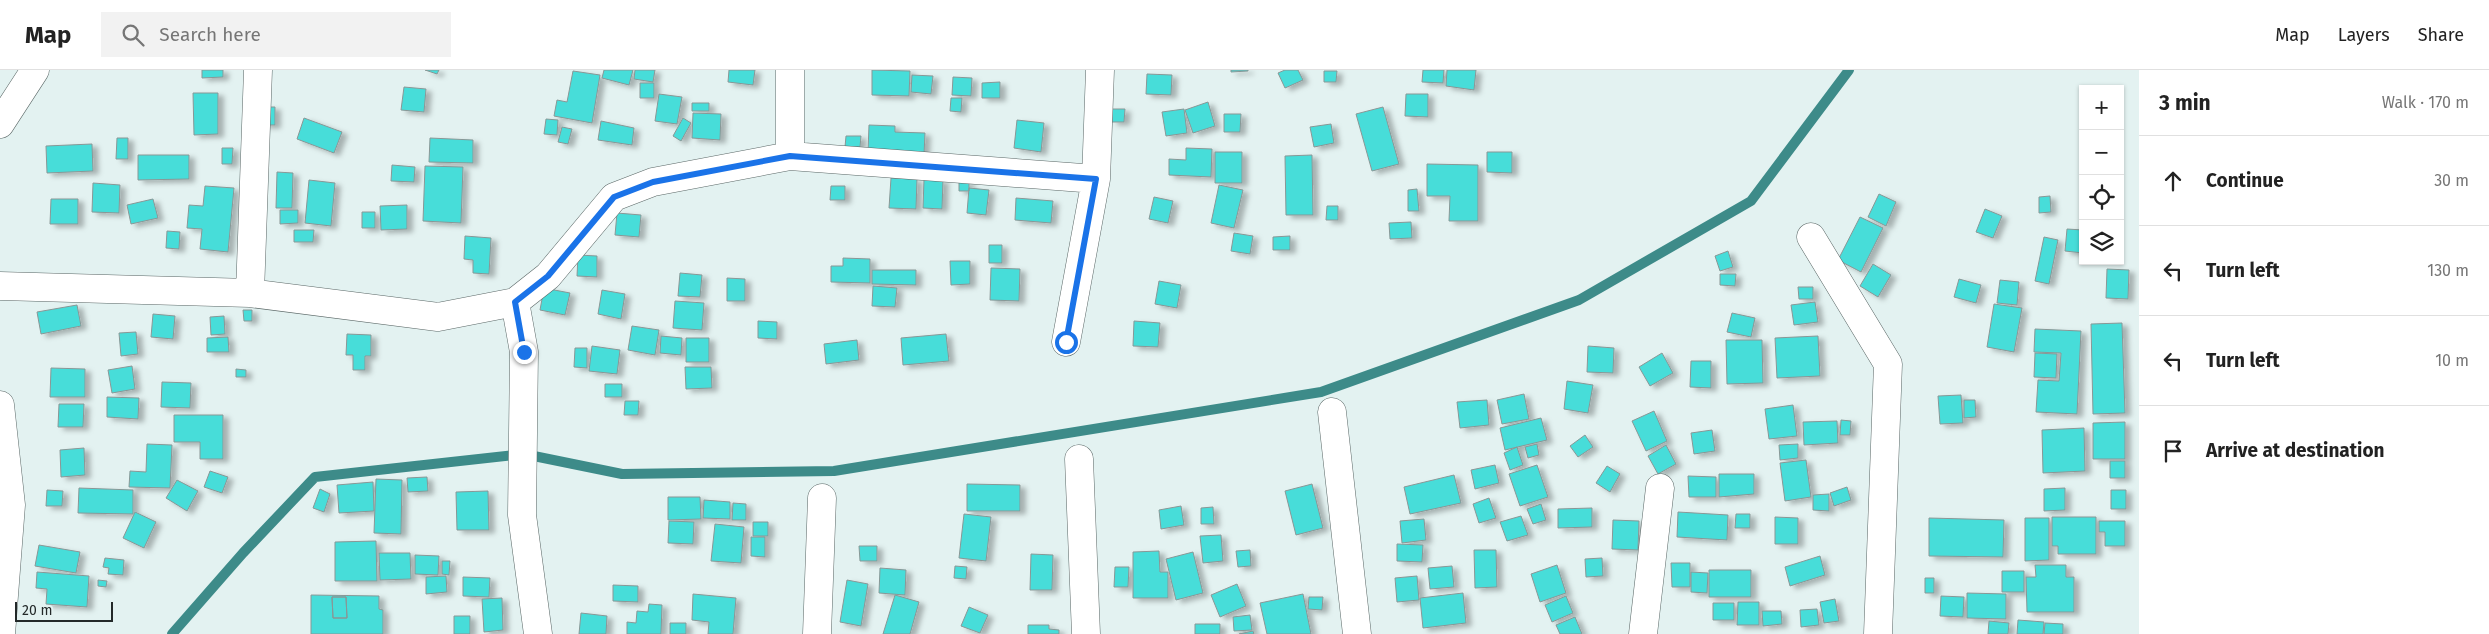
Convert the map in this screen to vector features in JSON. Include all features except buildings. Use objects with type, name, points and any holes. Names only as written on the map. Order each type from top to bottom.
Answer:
[{"type":"street","points":[[0,124],[35,70]]},
{"type":"street","points":[[250,293],[258,70]]},
{"type":"street","points":[[790,70],[790,156]]},
{"type":"street","points":[[1066,342],[1096,179],[1100,70]]},
{"type":"street","points":[[0,286],[250,293],[438,317],[515,302],[548,276],[614,197],[653,182],[790,156],[1096,179]]},
{"type":"street","points":[[1811,237],[1888,364],[1878,634]]},
{"type":"street","points":[[515,302],[524,352],[522,515],[538,634]]},
{"type":"street","points":[[0,404],[11,505],[1,634]]},
{"type":"street","points":[[1332,412],[1357,634]]},
{"type":"street","points":[[1079,459],[1086,634]]},
{"type":"street","points":[[1642,634],[1660,488]]},
{"type":"street","points":[[817,634],[822,498]]},
{"type":"waterway","points":[[172,634],[243,553],[315,477],[524,454],[622,474],[834,471],[1321,392],[1579,300],[1751,201],[1849,70]]},
{"type":"route","points":[[524,352],[515,302],[548,276],[614,197],[653,182],[790,156],[1096,179],[1066,342]]}]
